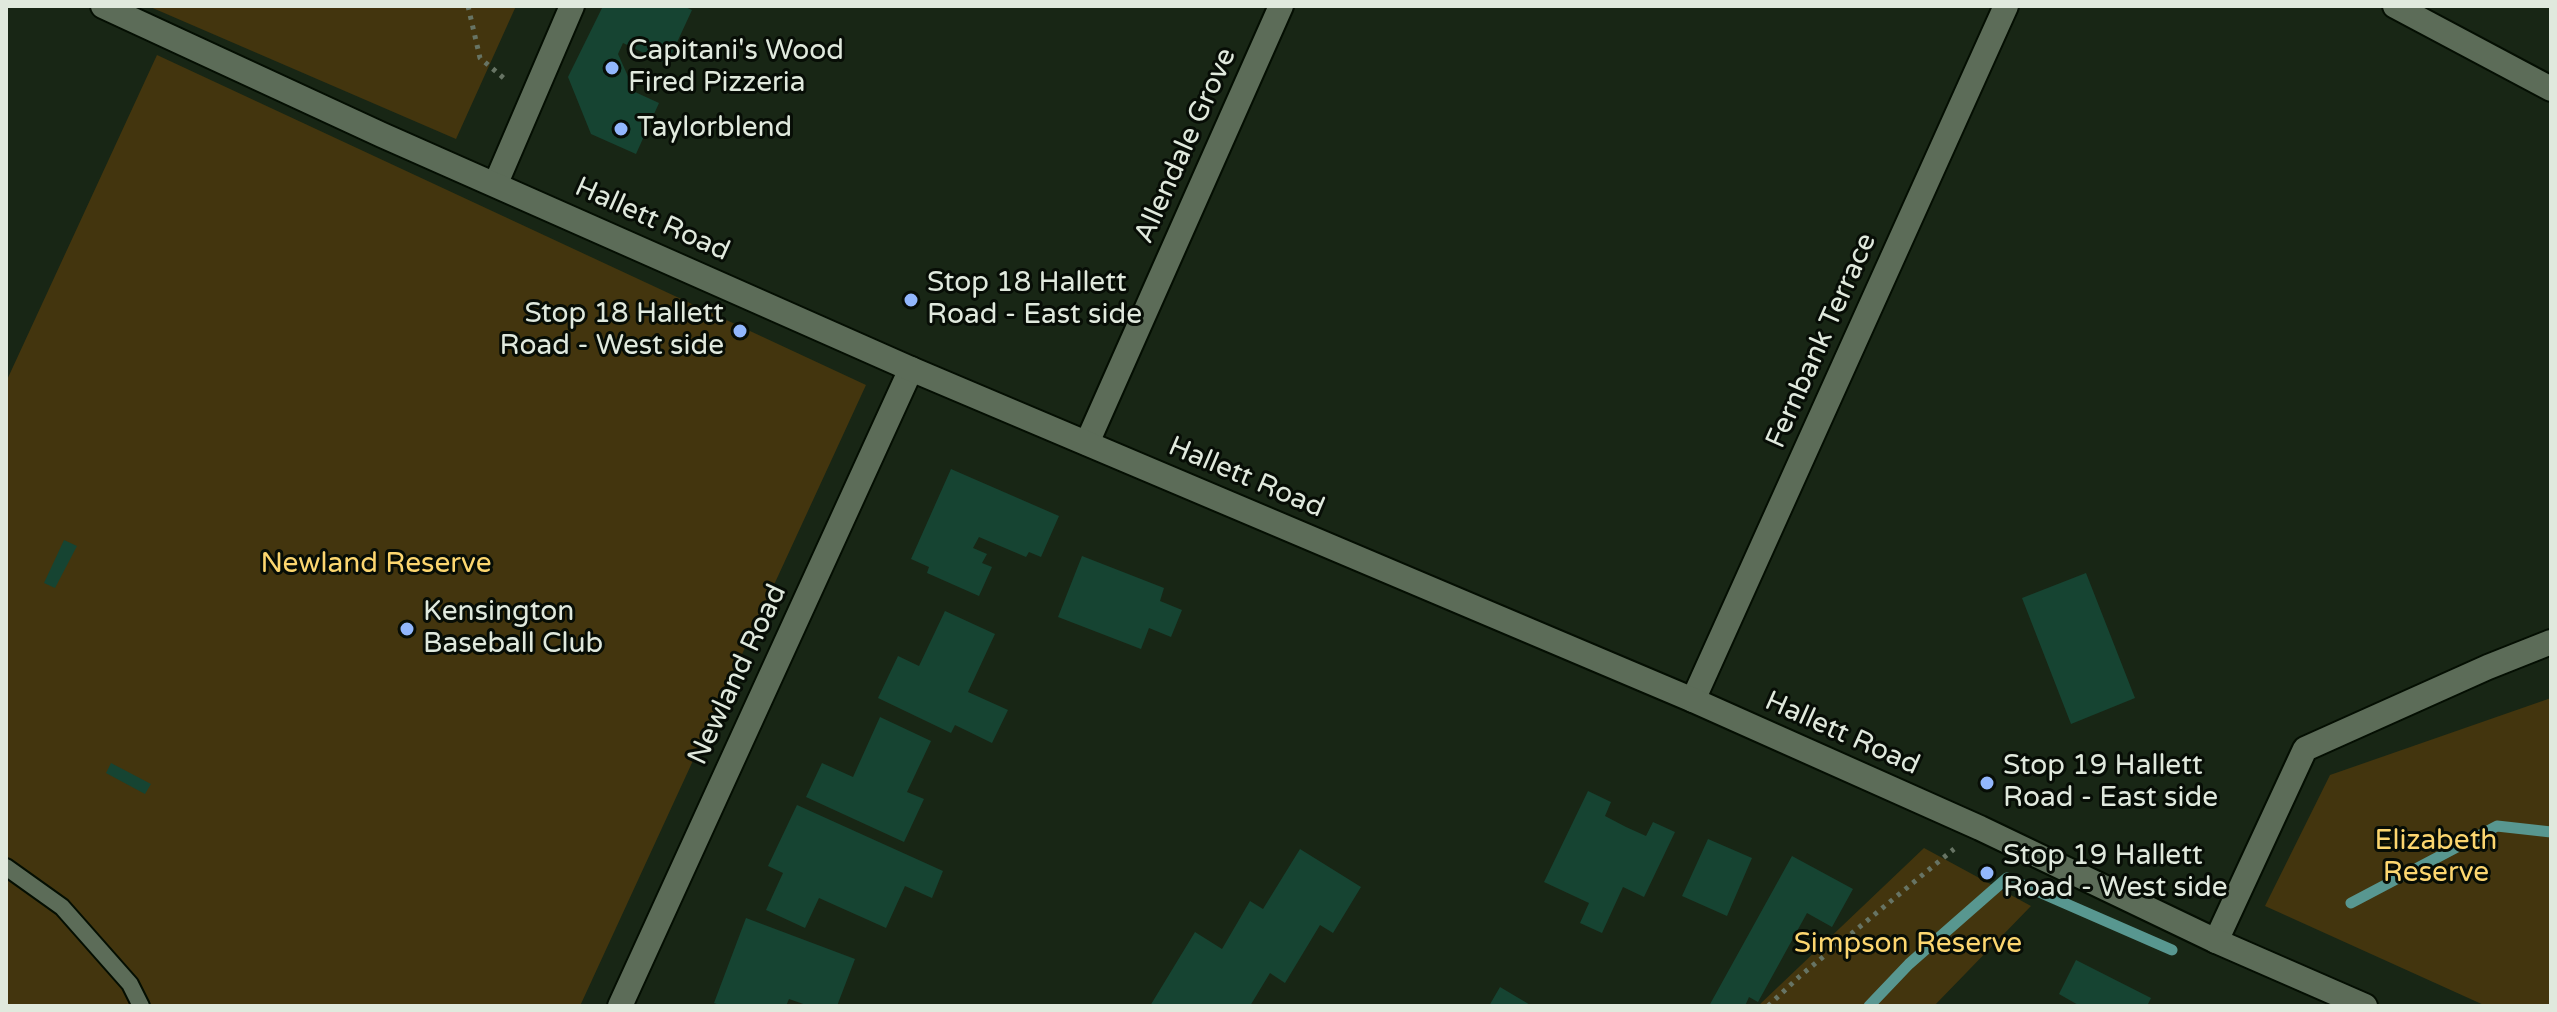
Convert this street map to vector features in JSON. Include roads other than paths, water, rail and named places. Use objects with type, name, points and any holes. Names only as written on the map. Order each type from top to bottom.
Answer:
[{"type":"street","name":"Hallett Road","points":[[103,6],[382,135],[911,369],[1693,700],[1980,828],[2216,941],[2365,1006]]},
{"type":"street","points":[[496,183],[572,6]]},
{"type":"street","name":"Allendale Grove","points":[[1087,443],[1281,6]]},
{"type":"street","name":"Fernbank Terrace","points":[[1693,700],[2006,6]]},
{"type":"street","points":[[2395,6],[2551,89]]},
{"type":"street","name":"Newland Road","points":[[620,1006],[911,369]]},
{"type":"street","points":[[2216,941],[2305,749],[2551,642]]},
{"type":"lane","points":[[6,867],[62,907],[130,984],[141,1006]]},
{"type":"waterway","points":[[2351,903],[2497,826],[2551,832]]},
{"type":"waterway","points":[[1869,1006],[1909,964],[2007,878],[2172,950]]},
{"type":"place","name":"Capitani's Wood Fired Pizzeria","points":[[612,68]]},
{"type":"place","name":"Taylorblend","points":[[621,129]]},
{"type":"place","name":"Stop 18 Hallett Road - East side","points":[[911,300]]},
{"type":"place","name":"Stop 18 Hallett Road - West side","points":[[740,331]]},
{"type":"place","name":"Kensington Baseball Club","points":[[407,629]]},
{"type":"place","name":"Stop 19 Hallett Road - East side","points":[[1987,783]]},
{"type":"place","name":"Stop 19 Hallett Road - West side","points":[[1987,873]]},
{"type":"park label","name":"Newland Reserve","points":[[376,565]]},
{"type":"park label","name":"Elizabeth Reserve","points":[[2436,858]]},
{"type":"park label","name":"Simpson Reserve","points":[[1908,945]]}]
